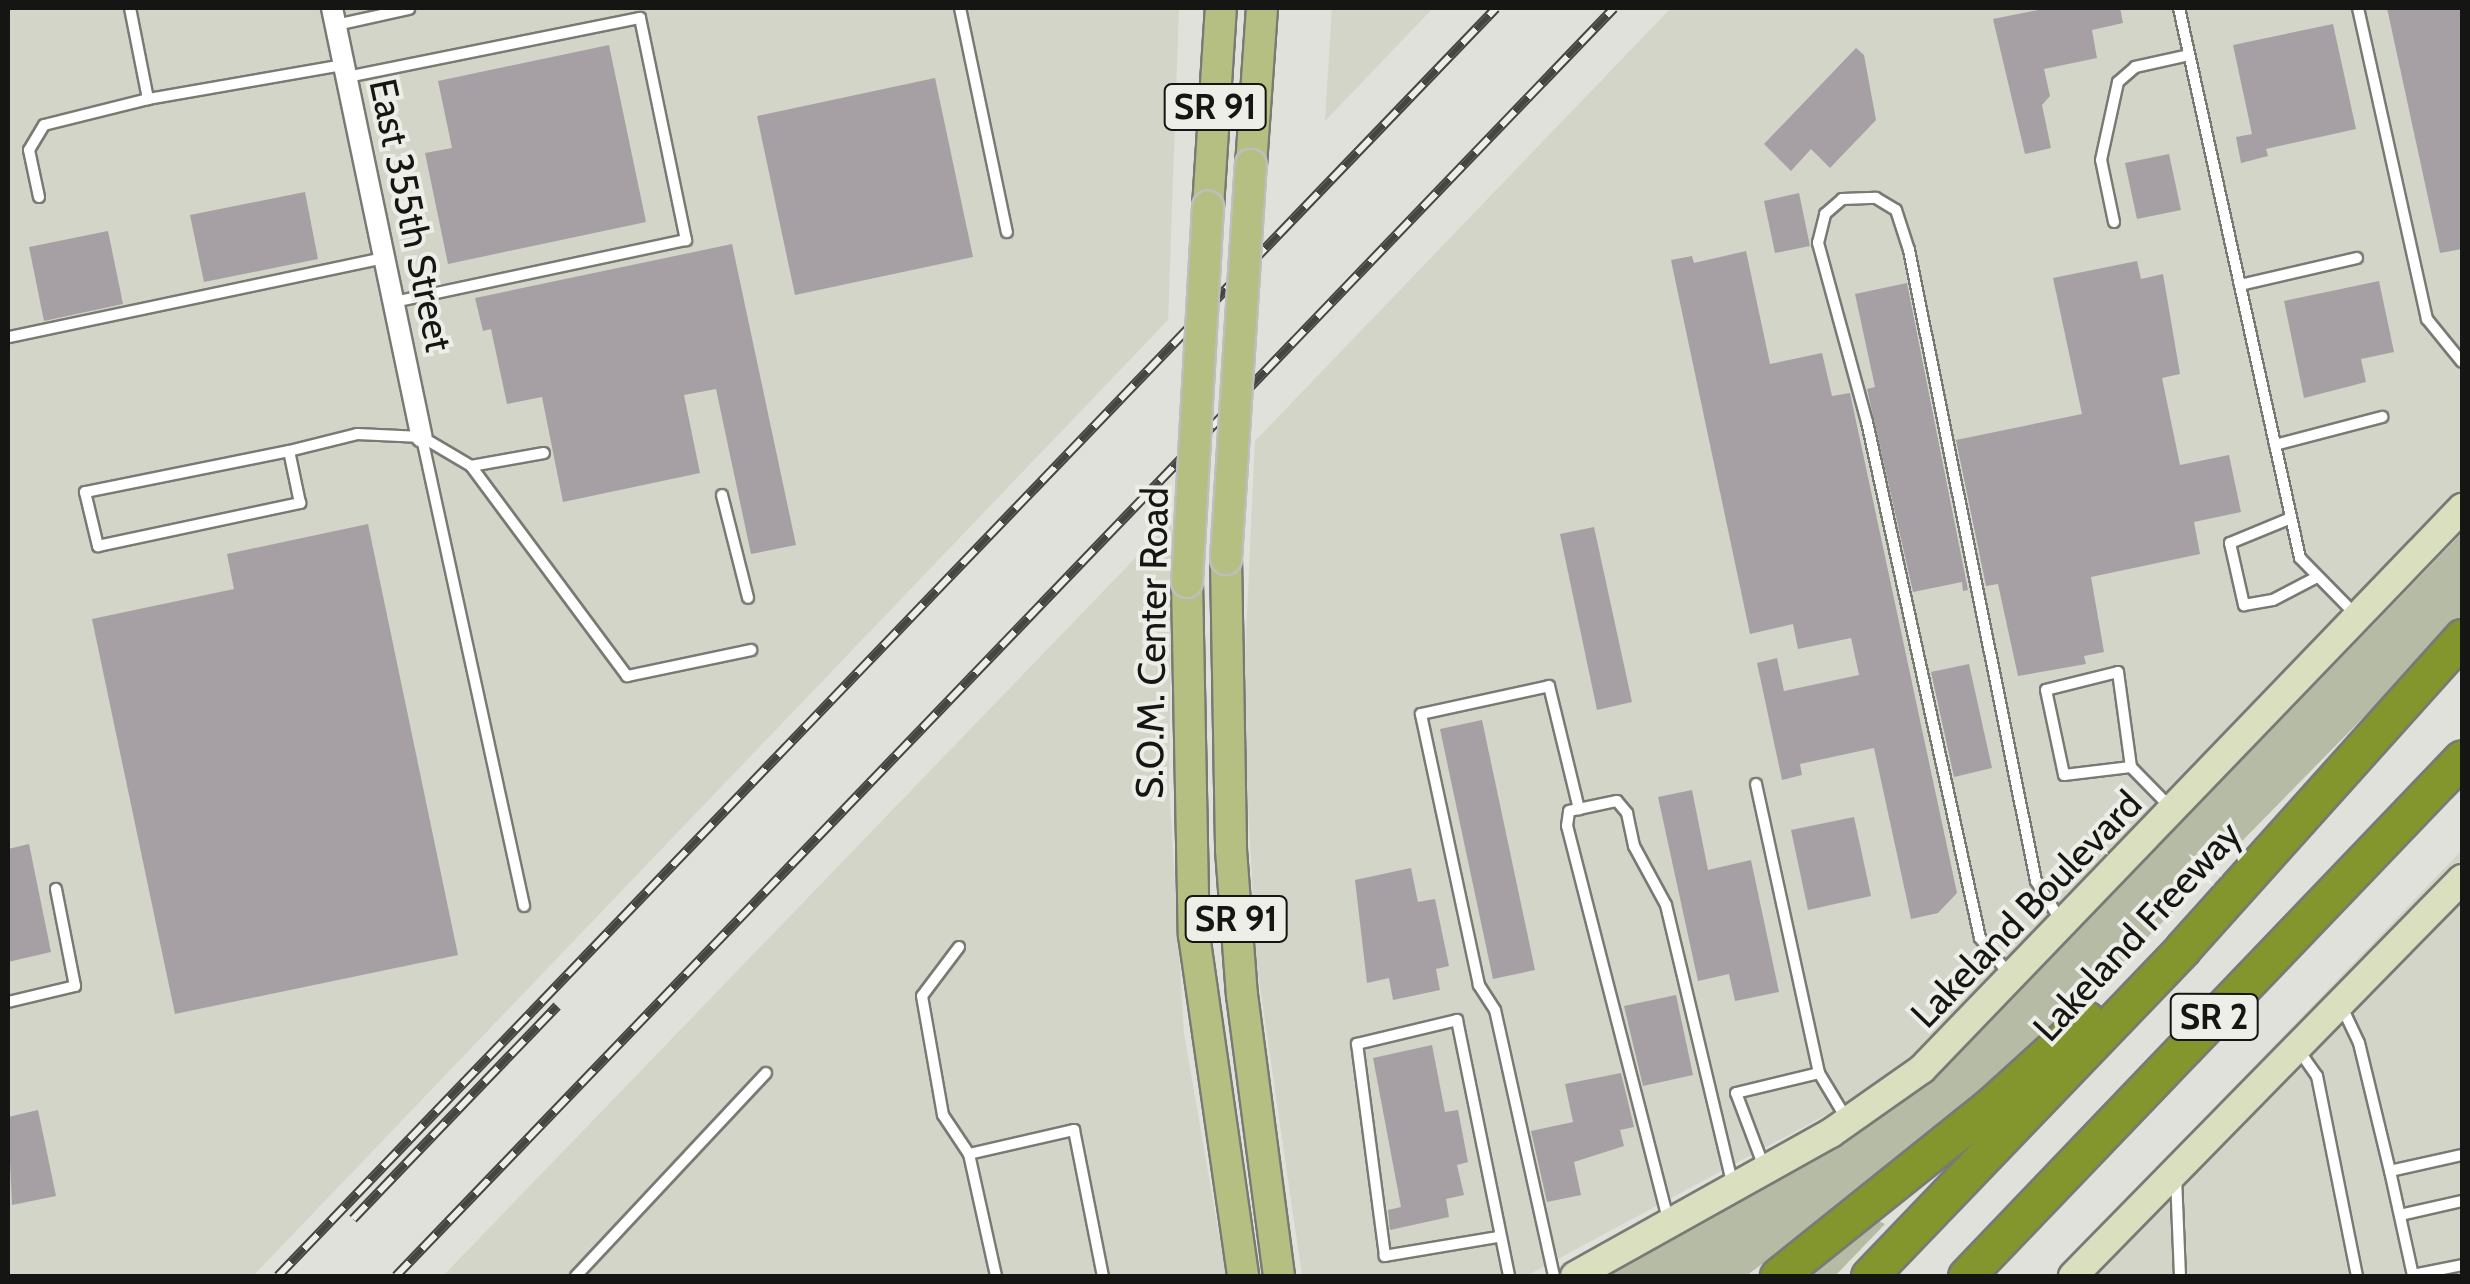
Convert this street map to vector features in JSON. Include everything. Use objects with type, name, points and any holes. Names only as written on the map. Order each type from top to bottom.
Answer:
[{"type":"highway","name":"Lakeland Freeway","points":[[1869,1276],[2183,948],[2462,637]]},
{"type":"highway","name":"SR 2","points":[[1966,1276],[2462,758]]},
{"type":"highway","points":[[1778,1276],[1989,1107],[2096,1010],[2183,948]]},
{"type":"main road","name":"S.O.M. Center Road","points":[[1221,8],[1187,582],[1194,935],[1243,1276]]},
{"type":"main road","name":"S.O.M. Center Road","points":[[1262,8],[1226,559],[1232,850],[1242,995],[1279,1276]]},
{"type":"street","name":"East 355th Street","points":[[334,16],[422,437]]},
{"type":"street","name":"Lakeland Boulevard","points":[[1575,1276],[1848,1121],[1922,1069],[2014,980],[2462,508]]},
{"type":"street","points":[[2084,1273],[2176,1172],[2462,879]]},
{"type":"lane","points":[[130,8],[148,99]]},
{"type":"lane","points":[[960,8],[1007,232]]},
{"type":"lane","points":[[2179,8],[2300,558],[2315,578],[2358,617]]},
{"type":"lane","points":[[2358,8],[2427,319],[2462,362]]},
{"type":"lane","points":[[334,16],[409,9]]},
{"type":"lane","points":[[39,197],[29,150],[44,125],[148,99],[345,71],[640,18],[686,240],[394,302]]},
{"type":"lane","points":[[2114,222],[2101,160],[2118,82],[2135,66],[2190,55]]},
{"type":"lane","points":[[2014,980],[1980,938],[1867,422],[1818,243],[1825,214],[1842,199],[1876,198],[1896,210],[1909,250],[2036,880],[2064,926]]},
{"type":"lane","points":[[10,338],[384,257]]},
{"type":"lane","points":[[2240,284],[2357,258]]},
{"type":"lane","points":[[2275,445],[2382,416]]},
{"type":"lane","points":[[289,451],[300,503],[98,546],[85,492],[356,434],[422,437],[470,466],[627,676],[751,650]]},
{"type":"lane","points":[[422,437],[524,906]]},
{"type":"lane","points":[[470,466],[544,453]]},
{"type":"lane","points":[[722,495],[748,598]]},
{"type":"lane","points":[[2291,518],[2230,543],[2244,605],[2273,600],[2315,578]]},
{"type":"lane","points":[[2130,767],[2064,775],[2046,690],[2118,672],[2130,767],[2174,812]]},
{"type":"lane","points":[[1554,1276],[1495,1010],[1479,984],[1422,714],[1550,686],[1579,809]]},
{"type":"lane","points":[[1756,784],[1819,1073],[1848,1121]]},
{"type":"lane","points":[[1670,1224],[1567,826],[1570,811],[1623,805],[1634,846],[1666,905],[1720,1156],[1733,1188]]},
{"type":"lane","points":[[8,1002],[75,986],[56,889]]},
{"type":"lane","points":[[959,946],[922,996],[943,1115],[968,1154],[996,1276]]},
{"type":"lane","points":[[2340,1004],[2360,1043],[2413,1276],[2462,1265]]},
{"type":"lane","points":[[1498,1236],[1385,1256],[1357,1044],[1458,1020],[1509,1276]]},
{"type":"lane","points":[[2297,1048],[2317,1076],[2357,1276]]},
{"type":"lane","points":[[576,1276],[766,1073]]},
{"type":"lane","points":[[1765,1170],[1736,1093],[1819,1073]]},
{"type":"lane","points":[[968,1154],[1074,1130],[1103,1276]]},
{"type":"lane","points":[[2390,1171],[2462,1155]]},
{"type":"lane","points":[[2176,1172],[2180,1276]]},
{"type":"lane","points":[[2400,1215],[2462,1202]]},
{"type":"shaded area","points":[[8,8],[1179,8],[1168,320],[253,1276],[8,1276]]},
{"type":"shaded area","points":[[1332,8],[1433,8],[1325,121]]},
{"type":"shaded area","points":[[1671,8],[2462,8],[2462,490],[2039,935],[1918,1056],[1876,1088],[1526,1276],[1302,1276],[1256,959],[1243,702],[1255,441]]},
{"type":"shaded area","points":[[1172,520],[1169,785],[1184,1033],[1226,1276],[443,1276]]},
{"type":"shaded area","points":[[2462,850],[2462,1276],[2053,1276]]},
{"type":"green space","points":[[2462,533],[2462,617],[2081,1005],[1929,1138],[1746,1276],[1601,1276],[1931,1082]]},
{"type":"green space","points":[[1877,1220],[1885,1224],[1835,1276],[1800,1276]]},
{"type":"building","points":[[2048,8],[2120,8],[2123,23],[2092,30],[2097,58],[2044,69],[2050,96],[2042,105],[2051,148],[2025,154],[1993,19]]},
{"type":"building","points":[[2387,8],[2462,8],[2462,249],[2440,253]]},
{"type":"building","points":[[2333,24],[2356,129],[2266,149],[2268,156],[2241,163],[2236,137],[2252,134],[2233,45]]},
{"type":"building","points":[[609,45],[646,222],[448,264],[425,153],[452,148],[438,81]]},
{"type":"building","points":[[1856,48],[1864,55],[1876,120],[1830,168],[1811,149],[1791,171],[1764,144]]},
{"type":"building","points":[[935,78],[973,257],[795,295],[757,116]]},
{"type":"building","points":[[2169,154],[2181,210],[2137,219],[2125,163]]},
{"type":"building","points":[[305,192],[318,259],[204,282],[190,215]]},
{"type":"building","points":[[1799,193],[1810,246],[1775,253],[1764,201]]},
{"type":"building","points":[[108,231],[123,304],[44,321],[29,247]]},
{"type":"building","points":[[732,244],[796,545],[751,554],[716,389],[684,395],[700,473],[563,502],[542,397],[507,404],[491,329],[483,331],[475,298]]},
{"type":"building","points":[[1746,251],[1770,364],[1822,353],[1832,396],[1850,393],[1957,893],[1938,913],[1911,919],[1874,748],[1800,764],[1802,775],[1782,780],[1757,663],[1777,658],[1784,691],[1859,675],[1851,638],[1798,649],[1793,624],[1750,634],[1671,260],[1692,256],[1694,263]]},
{"type":"building","points":[[2137,261],[2141,279],[2163,274],[2180,374],[2162,378],[2180,465],[2229,455],[2241,512],[2194,522],[2200,554],[2091,577],[2104,652],[2084,656],[2086,664],[2018,676],[1998,584],[1986,586],[1956,440],[2082,414],[2053,278]]},
{"type":"building","points":[[2379,281],[2394,352],[2361,359],[2366,382],[2304,398],[2284,301]]},
{"type":"building","points":[[1907,283],[1968,590],[1963,591],[1962,582],[1913,592],[1867,389],[1875,387],[1855,294]]},
{"type":"building","points":[[368,524],[458,955],[175,1014],[92,619],[234,589],[227,554]]},
{"type":"building","points":[[1594,527],[1632,702],[1597,710],[1560,534]]},
{"type":"building","points":[[1969,664],[1992,768],[1954,777],[1931,672]]},
{"type":"building","points":[[1482,720],[1535,970],[1493,979],[1440,729]]},
{"type":"building","points":[[1692,790],[1708,870],[1751,860],[1779,992],[1735,1001],[1729,974],[1698,981],[1658,797]]},
{"type":"building","points":[[1854,817],[1871,896],[1808,910],[1791,830]]},
{"type":"building","points":[[29,844],[51,952],[8,962],[8,849]]},
{"type":"building","points":[[1411,868],[1418,902],[1435,899],[1449,966],[1436,969],[1440,990],[1393,1000],[1389,978],[1367,983],[1355,880]]},
{"type":"building","points":[[1676,995],[1693,1075],[1643,1086],[1624,1006]]},
{"type":"building","points":[[1432,1045],[1445,1112],[1458,1110],[1468,1162],[1457,1165],[1464,1195],[1446,1199],[1449,1217],[1390,1230],[1388,1210],[1401,1207],[1373,1058]]},
{"type":"building","points":[[1621,1073],[1634,1127],[1620,1130],[1624,1146],[1574,1162],[1581,1195],[1547,1202],[1531,1131],[1573,1122],[1565,1084]]},
{"type":"building","points":[[38,1110],[56,1196],[12,1205],[8,1117]]},
{"type":"railway","points":[[278,1276],[1496,8]]},
{"type":"railway","points":[[396,1276],[1614,8]]},
{"type":"railway","points":[[353,1219],[557,1006]]}]
